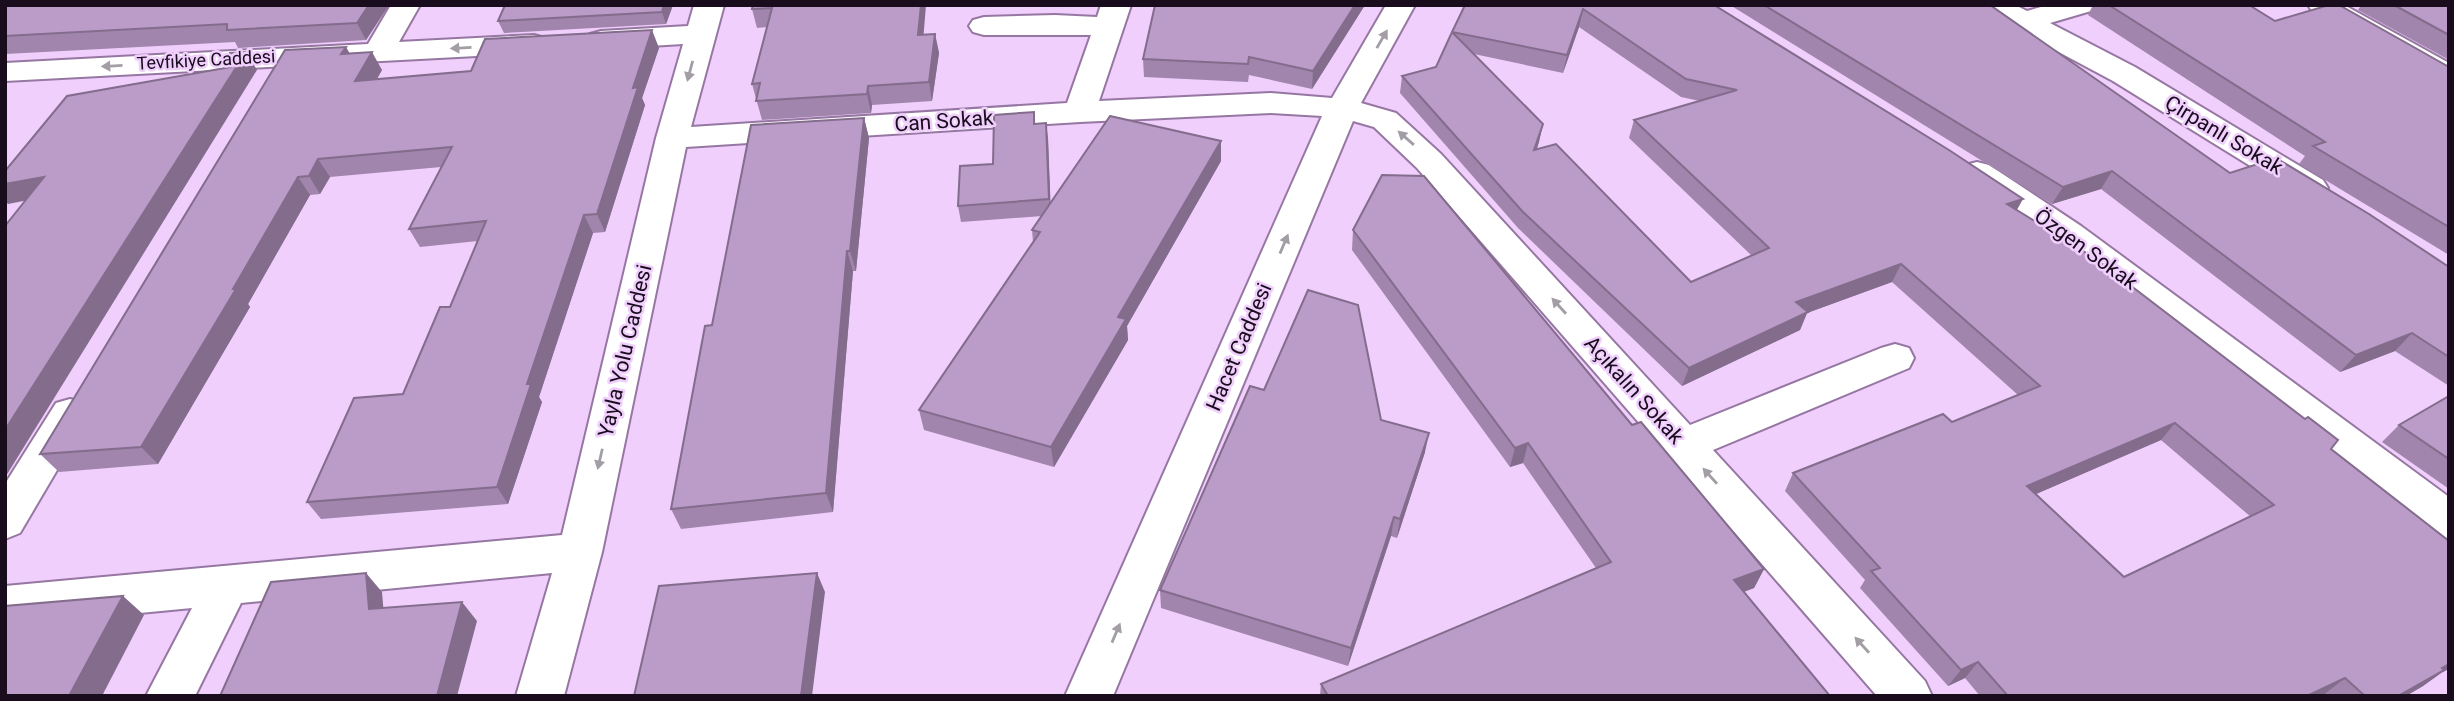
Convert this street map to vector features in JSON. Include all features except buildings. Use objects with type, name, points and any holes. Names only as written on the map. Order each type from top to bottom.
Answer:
[{"type":"street","points":[[377,53],[406,5]]},
{"type":"street","name":"Hacet Caddesi","points":[[1089,696],[1342,108],[1401,5]]},
{"type":"street","name":"Çirpanlı Sokak","points":[[1992,5],[2124,75],[2332,201]]},
{"type":"street","points":[[2026,21],[2081,5]]},
{"type":"street","points":[[2322,5],[2449,76]]},
{"type":"street","points":[[985,26],[1055,24],[1112,16],[1080,112]]},
{"type":"street","name":"Tevfikiye Caddesi","points":[[5,72],[572,41],[705,20]]},
{"type":"street","name":"Yayla Yolu Caddesi","points":[[540,696],[580,552],[672,138],[705,20]]},
{"type":"street","points":[[264,91],[285,55]]},
{"type":"street","name":"Can Sokak","points":[[672,138],[1080,112],[1271,103],[1342,108]]},
{"type":"street","name":"Açıkalın Sokak","points":[[1342,108],[1385,120],[1408,139],[1908,696]]},
{"type":"street","name":"Özgen Sokak","points":[[1954,159],[2068,234],[2449,521]]},
{"type":"street","points":[[1683,445],[1895,358]]},
{"type":"street","points":[[5,521],[84,390]]},
{"type":"street","points":[[5,606],[580,552]]},
{"type":"street","points":[[170,696],[227,586]]}]
